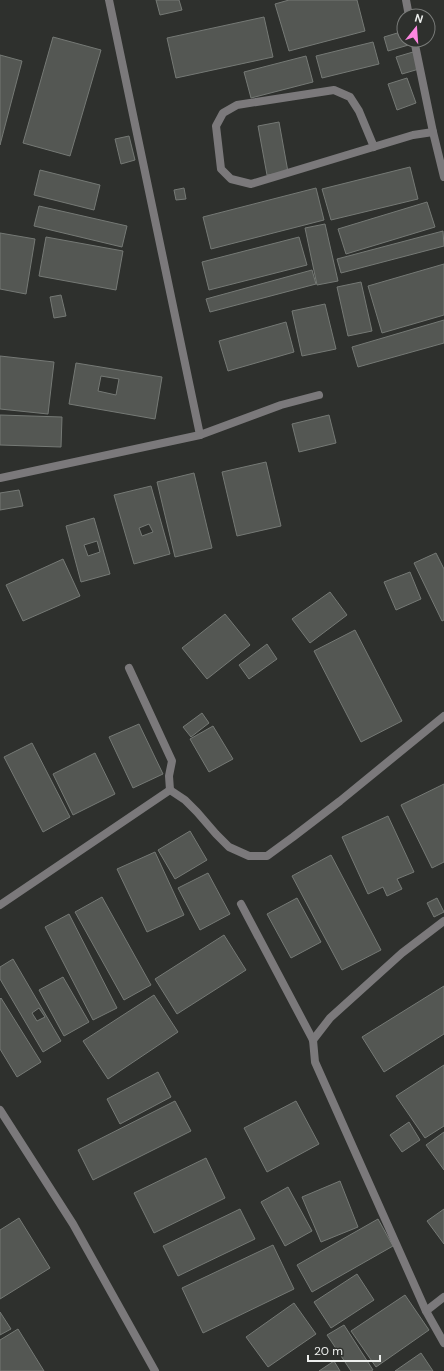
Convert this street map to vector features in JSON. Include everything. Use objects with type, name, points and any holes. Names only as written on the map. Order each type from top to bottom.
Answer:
[{"type":"street","points":[[109,0],[200,435]]},
{"type":"street","points":[[416,48],[444,177]]},
{"type":"street","points":[[374,147],[359,111],[350,97],[334,90],[237,105],[223,113],[216,126],[221,169],[231,180],[251,184],[374,147],[413,134],[433,132]]},
{"type":"street","points":[[0,478],[200,435],[281,405],[319,395]]},
{"type":"street","points":[[129,668],[172,761],[169,776],[170,790]]},
{"type":"street","points":[[170,790],[185,800],[229,847],[249,856],[267,856],[340,801],[444,716]]},
{"type":"street","points":[[0,905],[170,790]]},
{"type":"street","points":[[241,904],[313,1040],[315,1062],[426,1311],[444,1343]]},
{"type":"street","points":[[313,1040],[330,1018],[402,953],[444,921]]},
{"type":"street","points":[[0,1110],[73,1224],[155,1371]]},
{"type":"street","points":[[426,1311],[444,1297]]},
{"type":"building","points":[[156,0],[179,0],[182,10],[160,15]]},
{"type":"building","points":[[289,0],[357,0],[365,31],[289,51],[275,4]]},
{"type":"building","points":[[264,17],[273,57],[176,78],[167,38]]},
{"type":"building","points":[[396,33],[396,48],[398,48],[388,51],[384,37]]},
{"type":"building","points":[[53,37],[101,50],[70,156],[23,143]]},
{"type":"building","points":[[373,42],[379,64],[322,78],[316,56]]},
{"type":"building","points":[[413,52],[419,69],[402,74],[396,57]]},
{"type":"building","points":[[0,55],[22,61],[0,145]]},
{"type":"building","points":[[306,56],[313,82],[251,98],[244,72]]},
{"type":"building","points":[[407,78],[416,103],[397,110],[388,84]]},
{"type":"building","points":[[279,122],[288,172],[267,175],[258,126]]},
{"type":"building","points":[[129,136],[135,160],[121,164],[115,139]]},
{"type":"building","points":[[410,167],[418,199],[331,220],[322,189]]},
{"type":"building","points":[[40,170],[100,185],[94,210],[34,195]]},
{"type":"building","points":[[184,188],[186,199],[176,200],[174,190]]},
{"type":"building","points":[[316,188],[324,220],[211,249],[203,217]]},
{"type":"building","points":[[427,202],[435,227],[346,254],[338,229]]},
{"type":"building","points":[[39,206],[127,226],[122,247],[34,226]]},
{"type":"building","points":[[325,224],[338,281],[317,285],[305,228]]},
{"type":"building","points":[[443,231],[444,246],[341,273],[337,259]]},
{"type":"building","points":[[0,233],[35,239],[26,294],[0,289]]},
{"type":"building","points":[[46,237],[123,251],[116,290],[39,276]]},
{"type":"building","points":[[299,237],[307,265],[209,290],[202,262]]},
{"type":"building","points":[[444,264],[444,315],[382,333],[368,286]]},
{"type":"building","points":[[312,270],[316,284],[210,312],[206,299]]},
{"type":"building","points":[[361,282],[372,331],[348,336],[337,287]]},
{"type":"building","points":[[61,295],[66,316],[54,318],[50,297]]},
{"type":"building","points":[[325,304],[336,349],[302,356],[292,311]]},
{"type":"building","points":[[444,320],[444,343],[358,367],[352,347]]},
{"type":"building","points":[[286,322],[294,352],[228,371],[219,341]]},
{"type":"building","points":[[0,356],[54,362],[48,414],[0,409]]},
{"type":"building","points":[[76,363],[162,377],[155,419],[69,404]],"holes":[[[101,376],[119,379],[116,395],[98,391]]]},
{"type":"building","points":[[0,415],[62,417],[61,447],[0,445]]},
{"type":"building","points":[[329,415],[336,443],[299,452],[292,424]]},
{"type":"building","points":[[266,462],[281,526],[237,536],[222,472]]},
{"type":"building","points":[[194,473],[212,548],[175,557],[157,482]]},
{"type":"building","points":[[151,486],[170,554],[134,564],[114,495]],"holes":[[[149,524],[153,532],[142,536],[139,528]]]},
{"type":"building","points":[[19,490],[23,506],[0,510],[0,493]]},
{"type":"building","points":[[94,518],[110,574],[81,582],[66,526]],"holes":[[[97,541],[100,552],[88,556],[84,545]]]},
{"type":"building","points":[[436,553],[444,569],[444,620],[442,621],[414,563]]},
{"type":"building","points":[[63,559],[80,596],[23,621],[6,585]]},
{"type":"building","points":[[410,572],[421,599],[396,610],[384,582]]},
{"type":"building","points":[[330,592],[347,615],[310,643],[292,619]]},
{"type":"building","points":[[225,614],[250,645],[207,679],[182,648]]},
{"type":"building","points":[[355,630],[402,721],[361,742],[314,651]]},
{"type":"building","points":[[267,644],[277,659],[249,679],[239,665]]},
{"type":"building","points":[[202,713],[209,723],[191,737],[183,727]]},
{"type":"building","points":[[139,724],[163,774],[133,788],[109,737]]},
{"type":"building","points":[[213,726],[233,759],[209,772],[190,739]]},
{"type":"building","points":[[32,743],[70,817],[43,832],[4,757]]},
{"type":"building","points":[[95,753],[115,794],[73,815],[53,774]]},
{"type":"building","points":[[444,784],[444,862],[432,868],[401,805]]},
{"type":"building","points":[[388,816],[414,872],[397,879],[402,889],[387,896],[383,887],[368,894],[342,837]]},
{"type":"building","points":[[190,831],[207,860],[175,879],[158,850]]},
{"type":"building","points":[[155,852],[184,915],[147,932],[117,869]]},
{"type":"building","points":[[331,855],[381,950],[342,970],[292,876]]},
{"type":"building","points":[[208,873],[230,914],[200,930],[178,888]]},
{"type":"building","points":[[102,897],[151,985],[124,1000],[75,912]]},
{"type":"building","points":[[297,898],[321,942],[291,958],[267,914]]},
{"type":"building","points":[[437,898],[444,912],[434,917],[427,903]]},
{"type":"building","points":[[69,914],[117,1008],[93,1020],[45,927]]},
{"type":"building","points":[[224,935],[246,970],[177,1014],[155,979]]},
{"type":"building","points":[[13,959],[61,1041],[43,1052],[0,979],[0,967]],"holes":[[[39,1008],[45,1017],[37,1021],[32,1013]]]},
{"type":"building","points":[[63,977],[89,1022],[64,1036],[39,990]]},
{"type":"building","points":[[444,986],[444,1034],[384,1072],[362,1037]]},
{"type":"building","points":[[154,995],[178,1032],[108,1079],[83,1041]]},
{"type":"building","points":[[1,998],[41,1062],[17,1077],[0,1049]]},
{"type":"building","points":[[444,1065],[444,1126],[425,1138],[396,1096]]},
{"type":"building","points":[[158,1072],[171,1097],[120,1124],[107,1099]]},
{"type":"building","points":[[175,1101],[191,1131],[93,1180],[78,1150]]},
{"type":"building","points":[[296,1101],[319,1144],[267,1172],[244,1128]]},
{"type":"building","points":[[409,1122],[420,1140],[402,1152],[390,1135]]},
{"type":"building","points":[[444,1132],[444,1170],[426,1145]]},
{"type":"building","points":[[206,1158],[225,1198],[154,1233],[134,1193]]},
{"type":"building","points":[[340,1181],[358,1227],[321,1242],[302,1197]]},
{"type":"building","points":[[288,1187],[312,1231],[285,1246],[261,1202]]},
{"type":"building","points":[[240,1209],[255,1239],[178,1276],[163,1246]]},
{"type":"building","points":[[444,1209],[444,1244],[427,1221]]},
{"type":"building","points":[[19,1218],[50,1268],[0,1299],[0,1230]]},
{"type":"building","points":[[378,1219],[393,1246],[312,1292],[297,1265]]},
{"type":"building","points":[[273,1245],[294,1289],[203,1333],[182,1288]]},
{"type":"building","points":[[357,1274],[374,1300],[331,1328],[314,1302]]},
{"type":"building","points":[[405,1295],[429,1330],[376,1367],[351,1331]]},
{"type":"building","points":[[294,1303],[316,1334],[268,1367],[246,1337]]},
{"type":"building","points":[[0,1312],[11,1329],[0,1335]]},
{"type":"building","points":[[344,1325],[373,1370],[351,1371],[327,1335]]},
{"type":"building","points":[[18,1329],[44,1371],[0,1371],[0,1340]]},
{"type":"building","points":[[421,1353],[433,1371],[395,1371]]},
{"type":"building","points":[[334,1361],[340,1371],[319,1371]]}]
